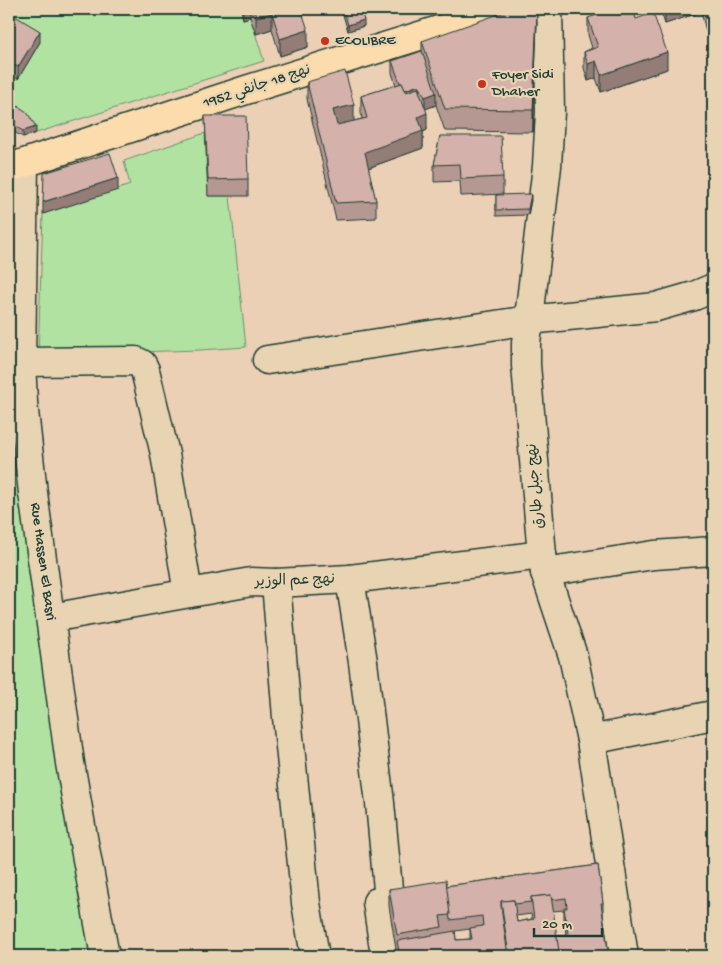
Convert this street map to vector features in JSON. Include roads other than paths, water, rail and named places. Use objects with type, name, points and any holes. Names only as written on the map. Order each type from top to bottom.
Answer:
[{"type":"main road","name":"نهج 18 جانفي 1952","points":[[16,166],[246,90],[506,9]]},
{"type":"street","name":"نهج جبل طارق","points":[[548,9],[550,112],[547,166],[526,343],[526,365],[543,564],[573,656],[591,740],[624,956]]},
{"type":"street","name":"Rue Hassen El Basri","points":[[16,166],[23,402],[33,493],[70,763],[85,852],[106,956]]},
{"type":"street","points":[[267,360],[529,320],[656,306],[694,296],[713,288]]},
{"type":"street","points":[[21,362],[136,361],[142,364],[164,454],[188,593]]},
{"type":"street","name":"نهج عم الوزير","points":[[51,618],[251,582],[276,583],[350,579],[654,554],[713,551]]},
{"type":"street","points":[[350,579],[380,803],[378,902],[385,956]]},
{"type":"street","points":[[276,583],[287,717],[306,903],[315,956]]},
{"type":"street","points":[[591,740],[713,715]]},
{"type":"street","points":[[582,869],[611,864]]},
{"type":"street","points":[[378,902],[418,896]]},
{"type":"place","name":"ECOLIBRE","points":[[325,41]]},
{"type":"place","name":"Foyer Sidi Dhaher","points":[[482,84]]}]
